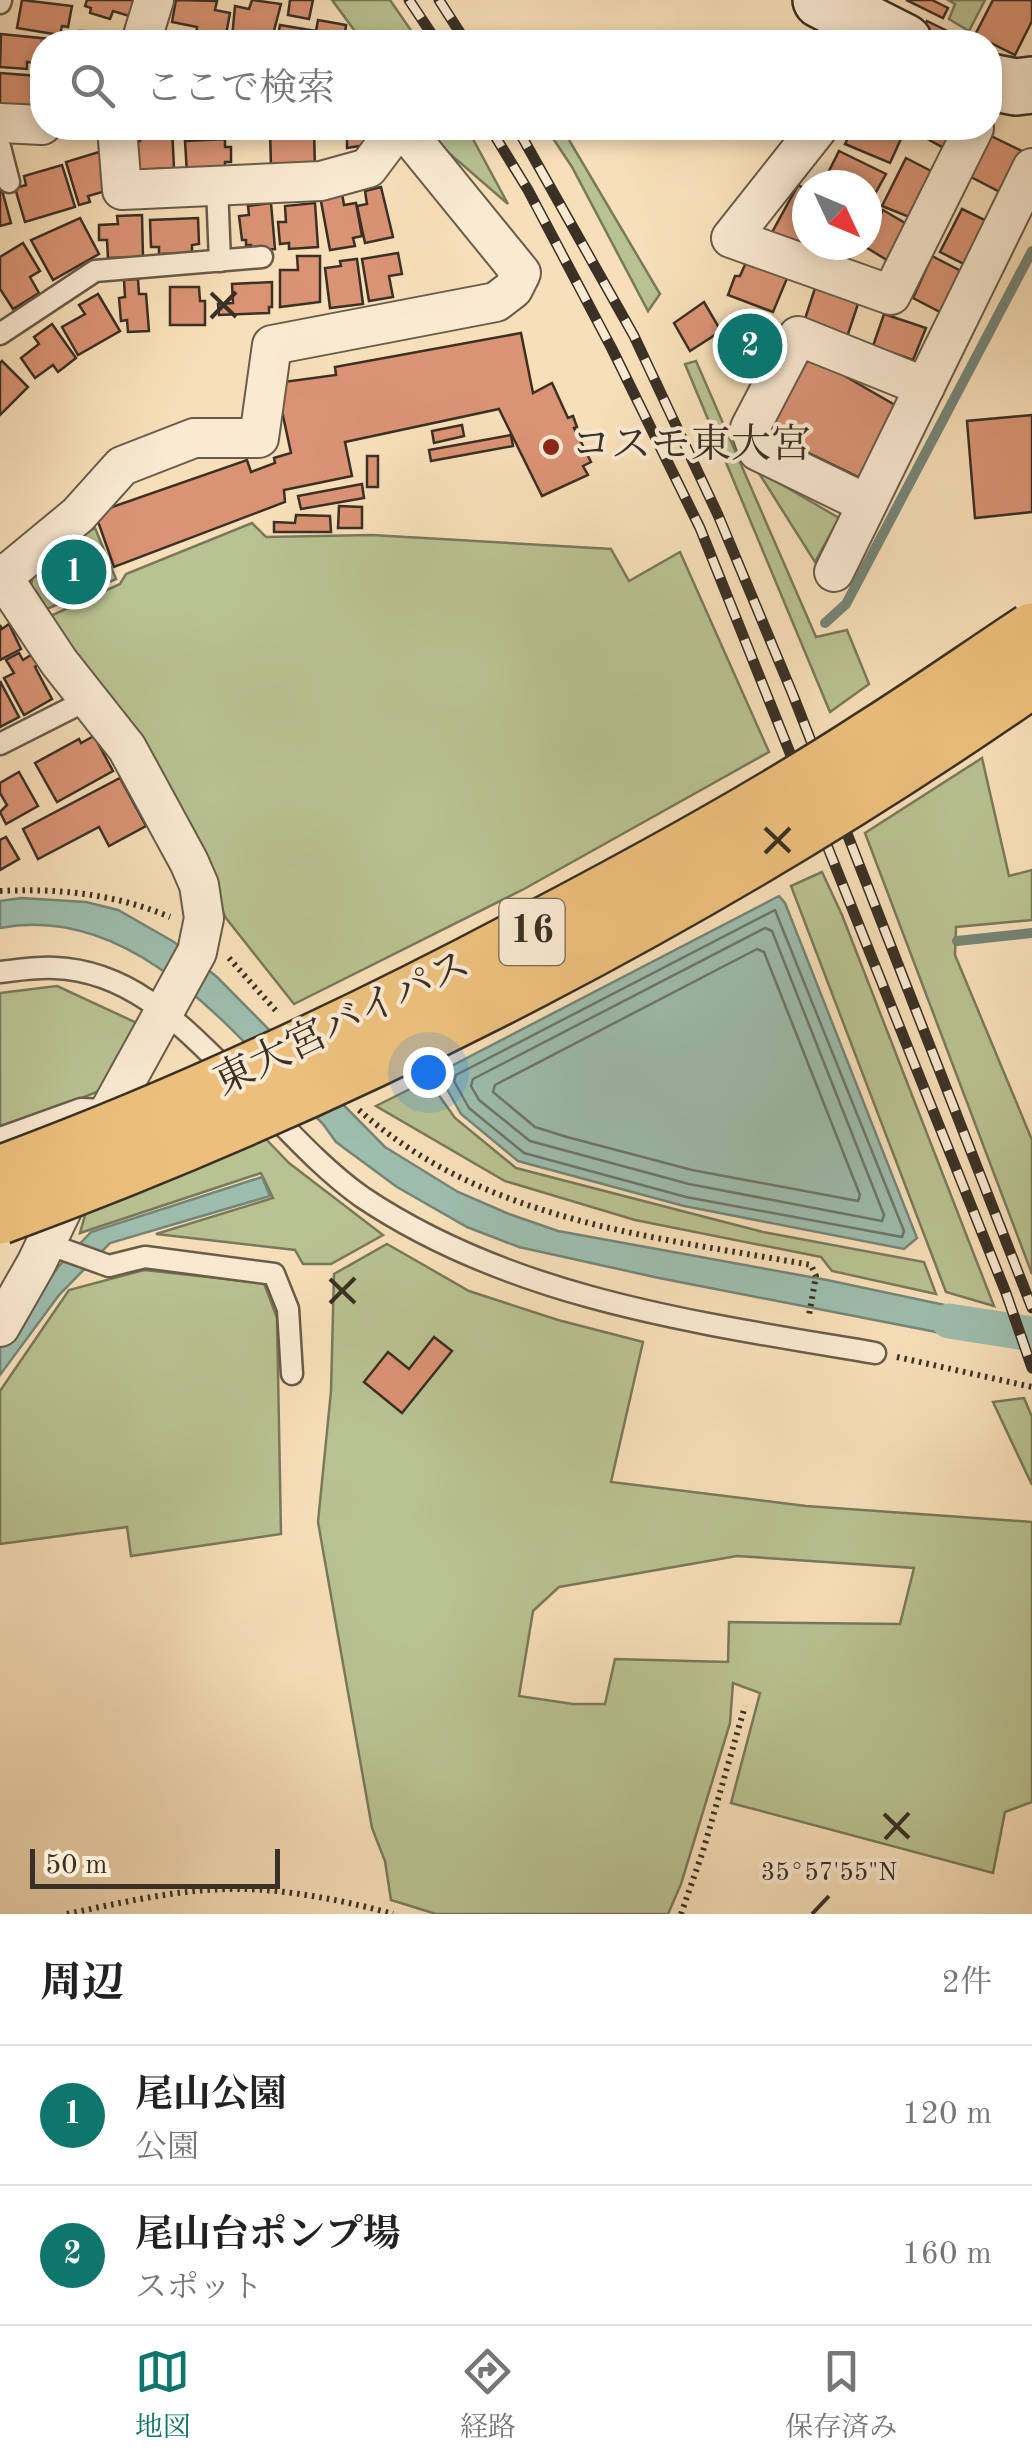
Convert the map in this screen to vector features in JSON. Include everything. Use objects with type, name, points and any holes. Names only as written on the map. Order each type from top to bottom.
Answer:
[{"type":"highway","name":"東大宮バイパス","points":[[0,1174],[216,1086],[489,955],[737,819],[873,737],[1032,631]]},
{"type":"highway","name":"東大宮バイパス","points":[[0,1216],[248,1115],[578,956],[745,862],[1032,679]]},
{"type":"street","points":[[144,30],[154,0]]},
{"type":"street","points":[[821,0],[886,29]]},
{"type":"street","points":[[0,123],[30,124]]},
{"type":"street","points":[[118,140],[122,190],[321,182],[368,168],[390,140]]},
{"type":"street","points":[[2,1322],[50,1249],[110,1110],[167,1003],[209,951],[199,885],[127,748],[5,589],[122,466],[194,438],[259,438],[272,345],[496,302],[513,289],[521,273],[410,140]]},
{"type":"street","points":[[808,140],[730,238],[891,296],[972,140]]},
{"type":"street","points":[[834,572],[1032,168]]},
{"type":"street","points":[[867,504],[758,450],[750,428],[798,336],[925,387]]},
{"type":"lane","points":[[0,147],[8,182]]},
{"type":"lane","points":[[217,187],[220,260]]},
{"type":"lane","points":[[0,334],[95,271],[262,257]]},
{"type":"lane","points":[[1031,713],[992,646],[1001,628],[1032,606]]},
{"type":"lane","points":[[0,744],[90,698]]},
{"type":"lane","points":[[0,972],[51,968],[99,974],[167,1003],[332,1174],[413,1229],[482,1261],[585,1297],[723,1328],[875,1353]]},
{"type":"lane","points":[[0,1138],[82,1109],[110,1110]]},
{"type":"lane","points":[[50,1249],[109,1266],[145,1257],[274,1274],[288,1309],[292,1374]]},
{"type":"path","points":[[0,891],[69,891],[134,902],[174,919]]},
{"type":"path","points":[[209,951],[284,1020]]},
{"type":"path","points":[[354,1104],[391,1138],[473,1186],[578,1222],[811,1265],[816,1276],[810,1310]]},
{"type":"path","points":[[875,1353],[1032,1387]]},
{"type":"path","points":[[682,1914],[745,1706]]},
{"type":"path","points":[[67,1914],[156,1896],[243,1889],[361,1905],[394,1914]]},
{"type":"green space","points":[[332,0],[390,0],[411,30],[354,30]]},
{"type":"green space","points":[[948,0],[985,0],[970,30],[949,19],[955,4]]},
{"type":"green space","points":[[434,140],[473,140],[508,204]]},
{"type":"green space","points":[[554,140],[569,140],[660,294],[648,311]]},
{"type":"green space","points":[[696,361],[816,637],[847,630],[869,684],[830,712],[685,364]]},
{"type":"green space","points":[[757,470],[839,518],[815,562]]},
{"type":"green space","points":[[252,523],[266,537],[372,535],[611,549],[629,581],[680,552],[769,752],[524,889],[294,1004],[226,918],[142,746],[44,619],[120,584],[126,574]]},
{"type":"green space","points":[[95,528],[116,579],[42,611],[31,586],[35,564]]},
{"type":"green space","points":[[982,758],[1009,876],[1032,870],[1032,920],[956,927],[955,955],[1032,1140],[1032,1274],[865,833]]},
{"type":"green space","points":[[822,872],[994,1306],[946,1292],[791,886]]},
{"type":"green space","points":[[57,986],[139,1024],[99,1091],[0,1131],[0,993]]},
{"type":"green space","points":[[428,1080],[455,1118],[516,1168],[763,1232],[924,1262],[936,1294],[832,1271],[821,1257],[635,1220],[505,1181],[376,1106]]},
{"type":"green space","points":[[263,1136],[289,1163],[383,1235],[331,1264],[303,1264],[295,1250],[156,1234],[273,1198],[261,1173],[80,1233],[87,1208]]},
{"type":"green space","points":[[387,1244],[469,1291],[643,1342],[611,1482],[806,1506],[1032,1522],[1032,1802],[1005,1812],[993,1873],[731,1803],[760,1693],[733,1683],[730,1723],[681,1884],[668,1914],[436,1914],[391,1900],[385,1861],[372,1828],[318,1522],[331,1391],[334,1274]],"holes":[[[737,1556],[914,1568],[900,1624],[729,1622],[728,1662],[615,1659],[605,1704],[519,1696],[533,1611],[559,1587]]]},
{"type":"green space","points":[[144,1270],[264,1283],[277,1318],[281,1534],[131,1556],[127,1527],[0,1544],[0,1391],[69,1290]]},
{"type":"green space","points":[[1024,1398],[1032,1417],[1032,1485],[993,1402]]},
{"type":"water","points":[[779,896],[917,1238],[904,1249],[684,1206],[518,1161],[461,1114],[438,1073]]},
{"type":"water","points":[[21,898],[86,902],[118,910],[174,942],[217,977],[385,1147],[458,1192],[558,1231],[827,1280],[992,1315],[1003,1345],[659,1278],[519,1247],[467,1227],[397,1187],[336,1142],[219,1017],[140,956],[96,936],[50,925],[0,928],[0,901]]},
{"type":"water","points":[[262,1177],[270,1196],[110,1243],[59,1295],[0,1375],[0,1345],[59,1266],[91,1232]]},
{"type":"building","points":[[22,0],[72,6],[68,27],[62,26],[61,30],[17,28]]},
{"type":"building","points":[[87,0],[144,0],[139,19],[113,11],[110,19],[90,13],[91,8],[85,6]]},
{"type":"building","points":[[176,0],[217,1],[215,10],[230,13],[227,30],[197,30],[172,22]]},
{"type":"building","points":[[252,0],[281,4],[274,30],[233,30],[235,6],[249,9]]},
{"type":"building","points":[[290,0],[313,0],[309,19],[288,15]]},
{"type":"building","points":[[906,0],[932,0],[948,8],[943,18]]},
{"type":"building","points":[[993,0],[1032,0],[1032,21],[1015,55],[1002,48],[1002,30],[978,30]]},
{"type":"building","points":[[318,20],[346,25],[345,30],[316,30]]},
{"type":"building","points":[[927,21],[945,30],[922,30]]},
{"type":"building","points":[[280,25],[310,30],[279,30]]},
{"type":"building","points":[[1,34],[30,37],[27,69],[0,67]]},
{"type":"building","points":[[0,73],[30,75],[30,111],[0,109]]},
{"type":"building","points":[[173,140],[174,168],[137,170],[135,142]]},
{"type":"building","points":[[225,140],[225,147],[231,147],[231,162],[225,162],[225,171],[187,174],[185,141]]},
{"type":"building","points":[[270,140],[314,140],[315,169],[271,166]]},
{"type":"building","points":[[347,140],[372,140],[372,144],[347,148]]},
{"type":"building","points":[[847,140],[901,140],[890,163],[845,144]]},
{"type":"building","points":[[929,140],[948,140],[944,148]]},
{"type":"building","points":[[987,140],[999,140],[1022,151],[1002,193],[969,176]]},
{"type":"building","points":[[102,151],[108,172],[101,174],[106,191],[88,196],[90,202],[79,205],[66,162]]},
{"type":"building","points":[[839,151],[878,170],[830,170]]},
{"type":"building","points":[[906,158],[935,173],[914,219],[882,206]]},
{"type":"building","points":[[62,165],[75,207],[25,222],[15,188],[26,185],[24,176]]},
{"type":"building","points":[[381,187],[393,237],[365,243],[357,206],[367,204],[365,191]]},
{"type":"building","points":[[0,191],[11,223],[0,226]]},
{"type":"building","points":[[342,193],[344,205],[356,203],[362,236],[353,238],[355,246],[330,250],[320,196]]},
{"type":"building","points":[[792,196],[792,248],[770,236]]},
{"type":"building","points":[[271,203],[275,249],[251,251],[251,245],[242,240],[239,216],[249,215],[248,206]]},
{"type":"building","points":[[315,203],[318,247],[289,249],[289,243],[280,244],[278,222],[286,222],[285,206]]},
{"type":"building","points":[[962,209],[989,222],[968,266],[940,252]]},
{"type":"building","points":[[882,212],[910,226],[890,262],[882,257]]},
{"type":"building","points":[[142,215],[143,257],[108,258],[107,240],[99,240],[99,225],[118,224],[117,216]]},
{"type":"building","points":[[80,218],[99,254],[53,280],[31,240]]},
{"type":"building","points":[[198,218],[199,244],[192,245],[192,253],[159,254],[159,247],[151,247],[150,220]]},
{"type":"building","points":[[23,243],[40,271],[30,277],[39,293],[13,309],[0,289],[0,257]]},
{"type":"building","points":[[398,253],[402,274],[389,276],[393,297],[369,301],[362,259]]},
{"type":"building","points":[[297,256],[320,256],[320,302],[280,307],[280,270],[298,270]]},
{"type":"building","points":[[932,256],[961,271],[940,312],[913,298]]},
{"type":"building","points":[[357,259],[363,304],[330,308],[325,268]]},
{"type":"building","points":[[747,260],[788,276],[773,312],[728,295]]},
{"type":"building","points":[[138,279],[139,294],[146,294],[149,331],[128,332],[127,320],[121,321],[119,298],[125,297],[124,280]]},
{"type":"building","points":[[272,282],[269,313],[219,315],[218,304],[233,303],[232,284]]},
{"type":"building","points":[[816,285],[860,298],[847,337],[804,322]]},
{"type":"building","points":[[170,287],[199,287],[200,301],[205,301],[205,325],[170,325]]},
{"type":"building","points":[[98,294],[120,331],[78,355],[62,327],[85,314],[79,305]]},
{"type":"building","points":[[704,302],[721,331],[690,351],[674,323]]},
{"type":"building","points":[[884,314],[926,328],[913,360],[873,346]]},
{"type":"building","points":[[52,324],[76,358],[58,372],[53,365],[35,378],[21,358],[39,344],[34,337]]},
{"type":"building","points":[[746,328],[766,337],[755,363],[734,354]]},
{"type":"building","name":"コスモ東大宮","points":[[521,333],[533,393],[552,383],[568,418],[573,416],[577,427],[574,428],[591,462],[583,466],[588,475],[542,496],[499,409],[345,442],[352,476],[284,490],[285,502],[114,567],[95,513],[247,460],[251,472],[291,453],[276,383],[336,375],[335,367]]},
{"type":"building","points":[[810,356],[895,405],[860,478],[767,433]]},
{"type":"building","points":[[0,363],[28,387],[0,415]]},
{"type":"building","points":[[1032,415],[1032,512],[975,518],[967,421]]},
{"type":"building","points":[[462,425],[464,436],[434,443],[432,431]]},
{"type":"building","points":[[511,435],[513,446],[431,461],[429,450]]},
{"type":"building","points":[[367,456],[378,456],[378,487],[367,487]]},
{"type":"building","points":[[362,484],[364,498],[301,509],[298,496]]},
{"type":"building","points":[[339,506],[362,507],[362,528],[338,528]]},
{"type":"building","points":[[296,515],[330,516],[331,532],[274,532],[274,522],[295,523]]},
{"type":"building","points":[[9,624],[21,649],[0,660],[0,625],[2,629]]},
{"type":"building","points":[[19,653],[23,660],[34,653],[40,664],[35,667],[52,699],[24,715],[4,678],[14,673],[6,660]]},
{"type":"building","points":[[0,681],[19,717],[0,727]]},
{"type":"building","points":[[94,736],[113,771],[57,802],[35,763],[79,739],[81,743]]},
{"type":"building","points":[[19,772],[38,806],[6,824],[0,812],[7,805],[0,793],[0,783]]},
{"type":"building","points":[[120,778],[146,826],[109,846],[99,827],[38,859],[23,829]]},
{"type":"building","points":[[6,837],[19,859],[0,870],[0,840]]},
{"type":"building","points":[[434,1337],[452,1351],[402,1413],[364,1382],[388,1352],[409,1369]]},
{"type":"waterway","points":[[825,623],[846,604],[1032,251]]},
{"type":"waterway","points":[[957,941],[1032,933]]},
{"type":"waterway","points":[[949,1321],[1032,1334]]},
{"type":"railway","points":[[409,0],[429,30]]},
{"type":"railway","points":[[439,0],[458,30]]},
{"type":"railway","points":[[497,140],[612,349],[700,528],[1006,1293],[1032,1368]]},
{"type":"railway","points":[[524,140],[634,336],[718,515],[793,695],[1032,1308]]},
{"type":"place","name":"尾山台ポンプ場","points":[[750,346]]},
{"type":"place","name":"コスモ東大宮","points":[[551,447]]},
{"type":"place","name":"尾山公園","points":[[74,572]]}]
